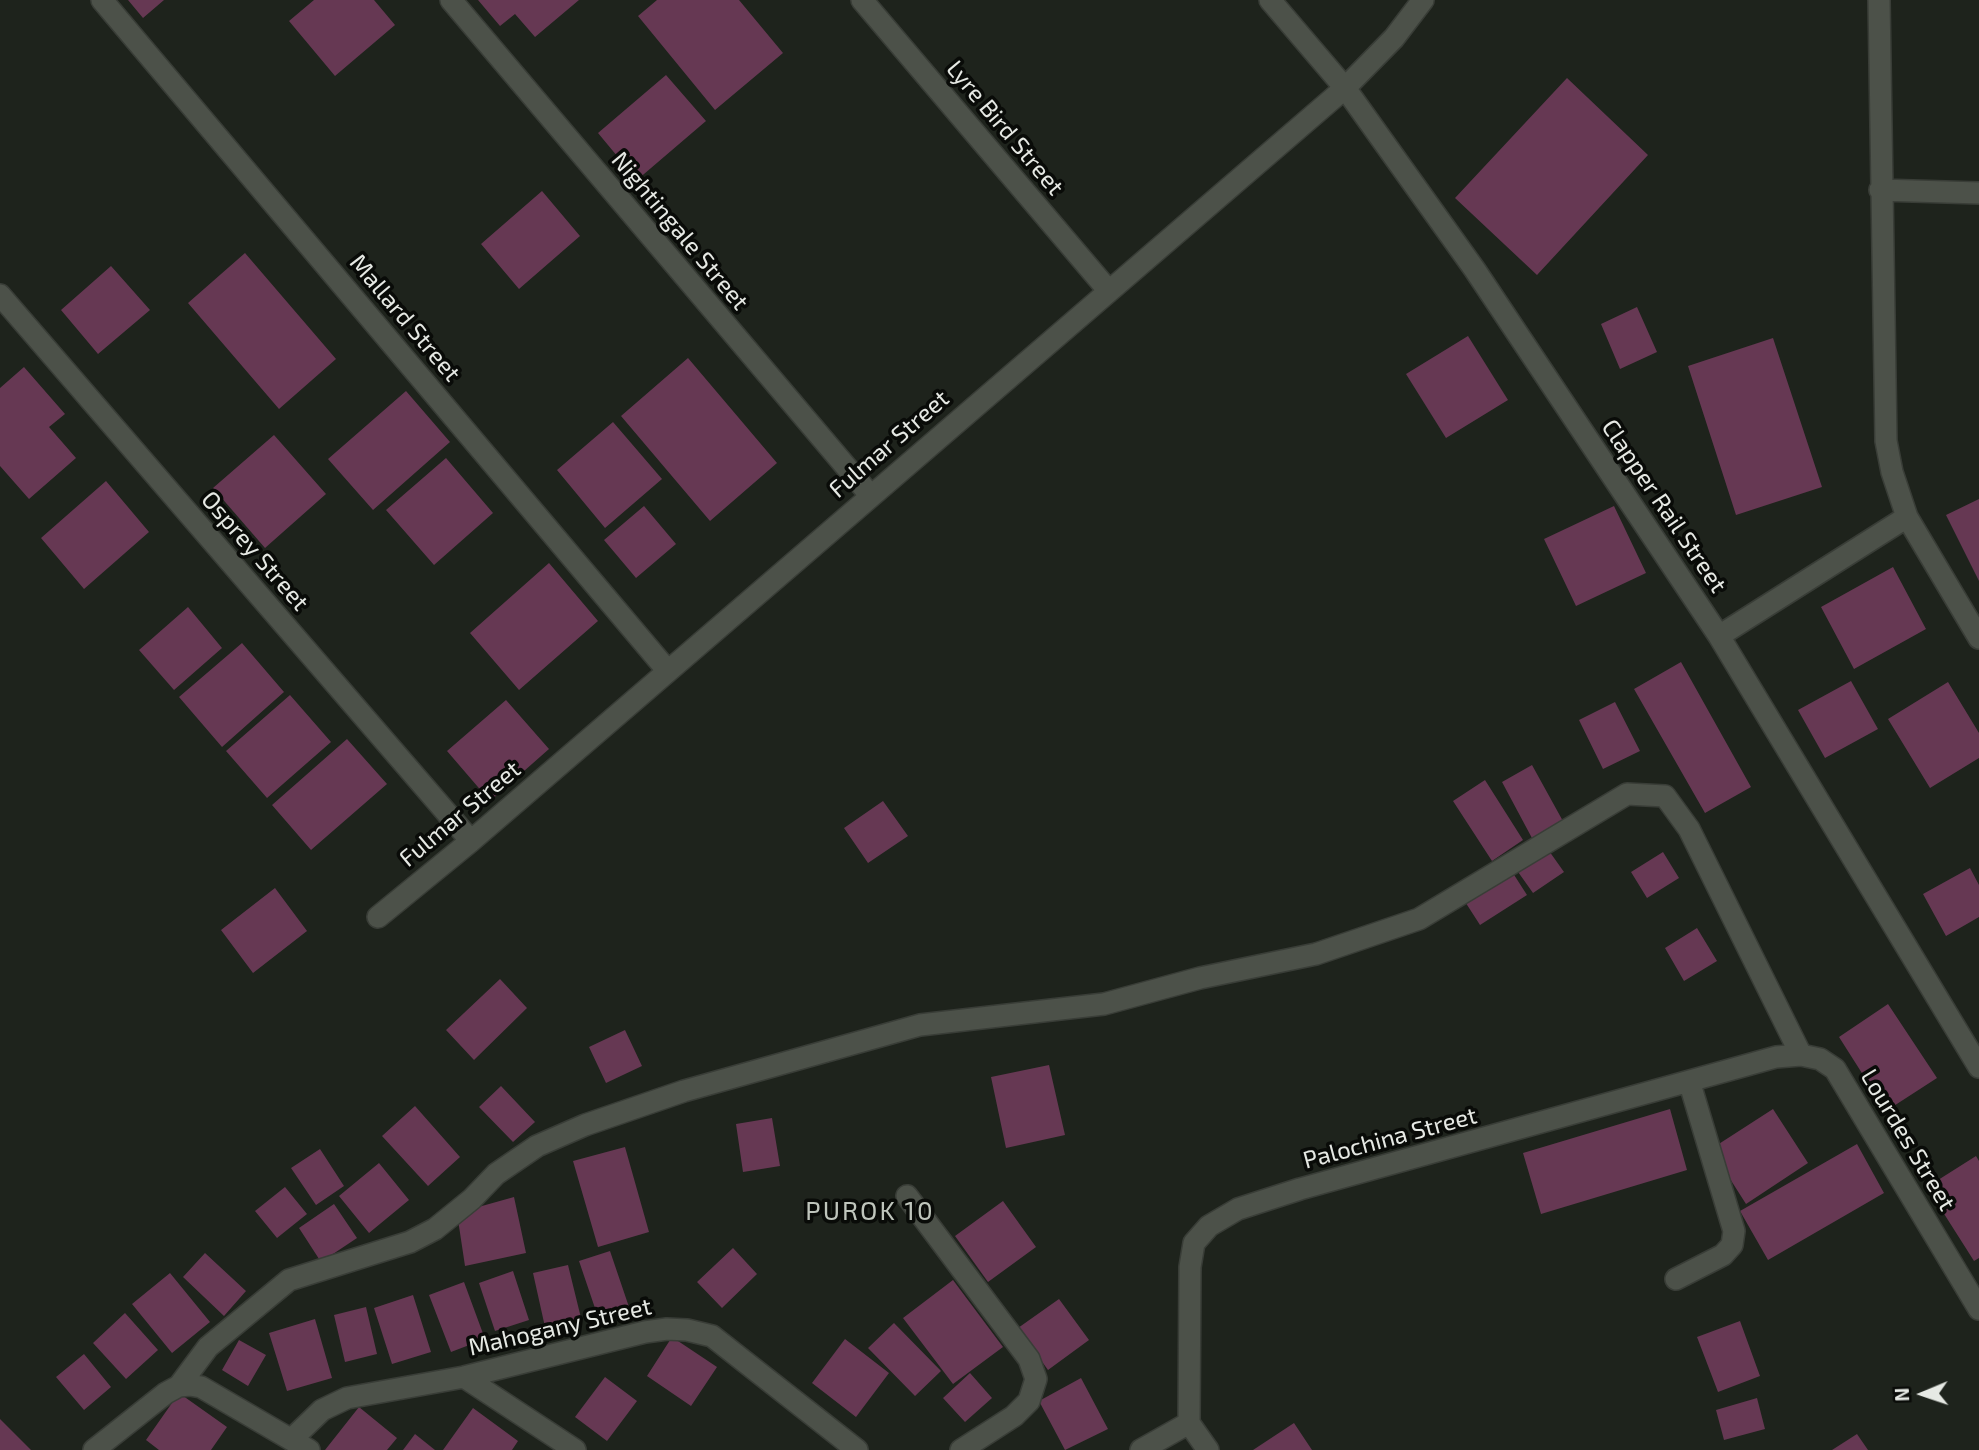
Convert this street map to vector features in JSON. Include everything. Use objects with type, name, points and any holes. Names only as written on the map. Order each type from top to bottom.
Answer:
[{"type":"street","name":"Mallard Street","points":[[103,0],[667,670]]},
{"type":"street","name":"Nightingale Street","points":[[451,0],[870,495]]},
{"type":"street","name":"Lyre Bird Street","points":[[862,0],[1108,290]]},
{"type":"street","name":"Clapper Rail Street","points":[[1270,0],[1345,88],[1475,270],[1719,636],[1979,1067]]},
{"type":"street","name":"Fulmar Street","points":[[378,917],[471,841],[1345,88],[1394,38],[1423,0]]},
{"type":"street","points":[[1879,0],[1886,441],[1892,472],[1908,517],[1979,638]]},
{"type":"street","points":[[1880,190],[1979,193]]},
{"type":"street","name":"Osprey Street","points":[[0,295],[471,841]]},
{"type":"street","points":[[1719,636],[1908,517]]},
{"type":"street","points":[[94,1450],[179,1386],[208,1347],[289,1280],[410,1242],[436,1229],[496,1174],[537,1146],[585,1125],[684,1091],[920,1025],[1104,1004],[1200,978],[1316,954],[1419,919],[1627,794],[1665,796],[1689,828],[1801,1055]]},
{"type":"street","name":"Palochina Street","points":[[1189,1423],[1190,1266],[1194,1243],[1209,1226],[1238,1209],[1300,1189],[1689,1084],[1776,1057],[1801,1055],[1820,1059],[1835,1069]]},
{"type":"street","name":"Lourdes Street","points":[[1835,1069],[1979,1309]]},
{"type":"street","points":[[1676,1279],[1723,1255],[1732,1245],[1734,1231],[1689,1084]]},
{"type":"street","points":[[907,1196],[1030,1359],[1036,1379],[1029,1401],[1014,1416],[961,1450]]},
{"type":"street","name":"Mahogany Street","points":[[301,1444],[322,1410],[347,1398],[464,1377],[645,1332],[687,1330],[712,1336],[857,1450]]},
{"type":"street","points":[[464,1377],[575,1450]]},
{"type":"street","points":[[179,1386],[201,1387],[301,1444]]},
{"type":"street","points":[[1141,1450],[1189,1423],[1208,1450]]},
{"type":"building","points":[[128,0],[164,0],[143,18]]},
{"type":"building","points":[[314,0],[374,0],[395,25],[335,76],[289,21]]},
{"type":"building","points":[[478,0],[579,0],[535,37],[515,14],[500,26]]},
{"type":"building","points":[[657,0],[739,0],[783,53],[715,110],[638,16]]},
{"type":"building","points":[[666,75],[706,121],[637,180],[598,133]]},
{"type":"building","points":[[1567,78],[1648,155],[1537,275],[1455,198]]},
{"type":"building","points":[[542,191],[580,236],[519,289],[481,244]]},
{"type":"building","points":[[245,253],[336,359],[279,409],[188,303]]},
{"type":"building","points":[[111,266],[150,310],[98,354],[61,310]]},
{"type":"building","points":[[1637,307],[1657,352],[1620,369],[1601,324]]},
{"type":"building","points":[[1468,336],[1508,400],[1446,438],[1406,374]]},
{"type":"building","points":[[1773,338],[1822,487],[1736,515],[1688,366]]},
{"type":"building","points":[[688,358],[777,463],[710,521],[621,416]]},
{"type":"building","points":[[24,367],[65,414],[49,427],[76,458],[29,499],[0,466],[0,388]]},
{"type":"building","points":[[406,391],[450,442],[373,510],[328,459]]},
{"type":"building","points":[[613,422],[662,479],[605,528],[557,470]]},
{"type":"building","points":[[274,435],[326,494],[265,548],[213,488]]},
{"type":"building","points":[[446,458],[493,513],[434,565],[386,510]]},
{"type":"building","points":[[106,481],[149,532],[84,589],[41,538]]},
{"type":"building","points":[[1979,499],[1979,581],[1946,515]]},
{"type":"building","points":[[644,506],[676,544],[636,578],[604,540]]},
{"type":"building","points":[[1614,506],[1646,573],[1576,606],[1544,539]]},
{"type":"building","points":[[549,563],[598,621],[519,690],[470,633]]},
{"type":"building","points":[[1893,567],[1926,629],[1854,669],[1821,607]]},
{"type":"building","points":[[188,607],[222,648],[174,690],[139,650]]},
{"type":"building","points":[[242,643],[284,692],[222,747],[179,697]]},
{"type":"building","points":[[1681,662],[1751,787],[1705,813],[1634,689]]},
{"type":"building","points":[[1851,681],[1878,729],[1825,758],[1798,710]]},
{"type":"building","points":[[1948,682],[1979,733],[1979,758],[1930,788],[1888,719]]},
{"type":"building","points":[[290,695],[331,742],[267,798],[226,751]]},
{"type":"building","points":[[506,700],[549,749],[490,801],[447,751]]},
{"type":"building","points":[[1615,702],[1640,751],[1603,769],[1579,720]]},
{"type":"building","points":[[347,739],[387,784],[311,850],[272,805]]},
{"type":"building","points":[[1532,765],[1564,823],[1533,840],[1502,782]]},
{"type":"building","points":[[1485,780],[1523,840],[1492,861],[1453,801]]},
{"type":"building","points":[[883,801],[908,836],[868,863],[844,828]]},
{"type":"building","points":[[1542,841],[1564,872],[1533,893],[1511,862]]},
{"type":"building","points":[[1663,852],[1679,878],[1647,898],[1631,872]]},
{"type":"building","points":[[1509,867],[1527,895],[1480,925],[1462,897]]},
{"type":"building","points":[[1970,868],[1979,885],[1979,917],[1946,936],[1923,894]]},
{"type":"building","points":[[275,888],[307,931],[253,973],[221,930]]},
{"type":"building","points":[[1697,928],[1717,961],[1684,981],[1665,948]]},
{"type":"building","points":[[500,979],[527,1008],[474,1060],[446,1030]]},
{"type":"building","points":[[1888,1004],[1937,1078],[1886,1111],[1839,1037]]},
{"type":"building","points":[[625,1030],[642,1066],[606,1083],[589,1047]]},
{"type":"building","points":[[1049,1065],[1065,1135],[1006,1148],[991,1077]]},
{"type":"building","points":[[501,1086],[535,1122],[513,1142],[479,1107]]},
{"type":"building","points":[[415,1106],[460,1157],[428,1186],[382,1136]]},
{"type":"building","points":[[1670,1109],[1687,1170],[1541,1214],[1523,1153]]},
{"type":"building","points":[[1773,1109],[1808,1163],[1746,1204],[1711,1149]]},
{"type":"building","points":[[772,1118],[780,1166],[743,1172],[736,1124]]},
{"type":"building","points":[[1857,1144],[1884,1193],[1768,1260],[1740,1211]]},
{"type":"building","points":[[625,1147],[649,1232],[598,1247],[573,1161]]},
{"type":"building","points":[[320,1149],[344,1186],[316,1205],[291,1168]]},
{"type":"building","points":[[1976,1156],[1979,1161],[1979,1258],[1974,1261],[1927,1187]]},
{"type":"building","points":[[379,1163],[409,1200],[369,1233],[339,1196]]},
{"type":"building","points":[[285,1187],[307,1214],[277,1238],[255,1211]]},
{"type":"building","points":[[514,1197],[526,1253],[465,1266],[457,1213]]},
{"type":"building","points":[[1003,1201],[1036,1247],[988,1282],[955,1236]]},
{"type":"building","points":[[334,1204],[357,1238],[321,1262],[299,1228]]},
{"type":"building","points":[[733,1248],[757,1274],[722,1308],[697,1282]]},
{"type":"building","points":[[610,1251],[629,1307],[598,1317],[579,1261]]},
{"type":"building","points":[[205,1253],[246,1291],[224,1316],[183,1277]]},
{"type":"building","points":[[568,1265],[581,1318],[545,1327],[533,1273]]},
{"type":"building","points":[[513,1271],[529,1320],[495,1331],[479,1283]]},
{"type":"building","points":[[170,1273],[210,1322],[172,1353],[132,1304]]},
{"type":"building","points":[[953,1280],[1003,1347],[953,1384],[903,1318]]},
{"type":"building","points":[[464,1282],[485,1339],[451,1352],[429,1295]]},
{"type":"building","points":[[413,1295],[431,1352],[392,1364],[374,1308]]},
{"type":"building","points":[[1059,1299],[1089,1340],[1048,1370],[1018,1328]]},
{"type":"building","points":[[366,1307],[377,1354],[345,1362],[334,1315]]},
{"type":"building","points":[[125,1313],[158,1350],[126,1379],[93,1343]]},
{"type":"building","points":[[315,1319],[332,1378],[287,1391],[269,1333]]},
{"type":"building","points":[[1740,1321],[1760,1376],[1718,1392],[1697,1337]]},
{"type":"building","points":[[894,1323],[941,1371],[915,1396],[868,1348]]},
{"type":"building","points":[[672,1337],[717,1367],[691,1406],[647,1376]]},
{"type":"building","points":[[845,1339],[889,1373],[856,1417],[812,1383]]},
{"type":"building","points":[[239,1340],[266,1355],[248,1386],[222,1370]]},
{"type":"building","points":[[84,1354],[111,1387],[84,1410],[56,1377]]},
{"type":"building","points":[[970,1373],[992,1398],[965,1422],[943,1398]]},
{"type":"building","points":[[605,1377],[637,1401],[607,1441],[575,1417]]},
{"type":"building","points":[[1081,1378],[1108,1429],[1065,1450],[1039,1401]]},
{"type":"building","points":[[179,1393],[227,1427],[211,1450],[159,1450],[146,1440]]},
{"type":"building","points":[[1757,1398],[1765,1429],[1724,1440],[1716,1410]]},
{"type":"building","points":[[359,1407],[397,1438],[387,1450],[325,1450]]},
{"type":"building","points":[[473,1408],[518,1441],[512,1450],[443,1450]]},
{"type":"building","points":[[0,1419],[31,1450],[0,1450]]},
{"type":"building","points":[[1294,1423],[1312,1450],[1253,1450]]},
{"type":"building","points":[[415,1434],[435,1450],[403,1450]]},
{"type":"building","points":[[1857,1434],[1868,1450],[1832,1450]]},
{"type":"district","name":"PUROK 10","points":[[870,1211]]}]
